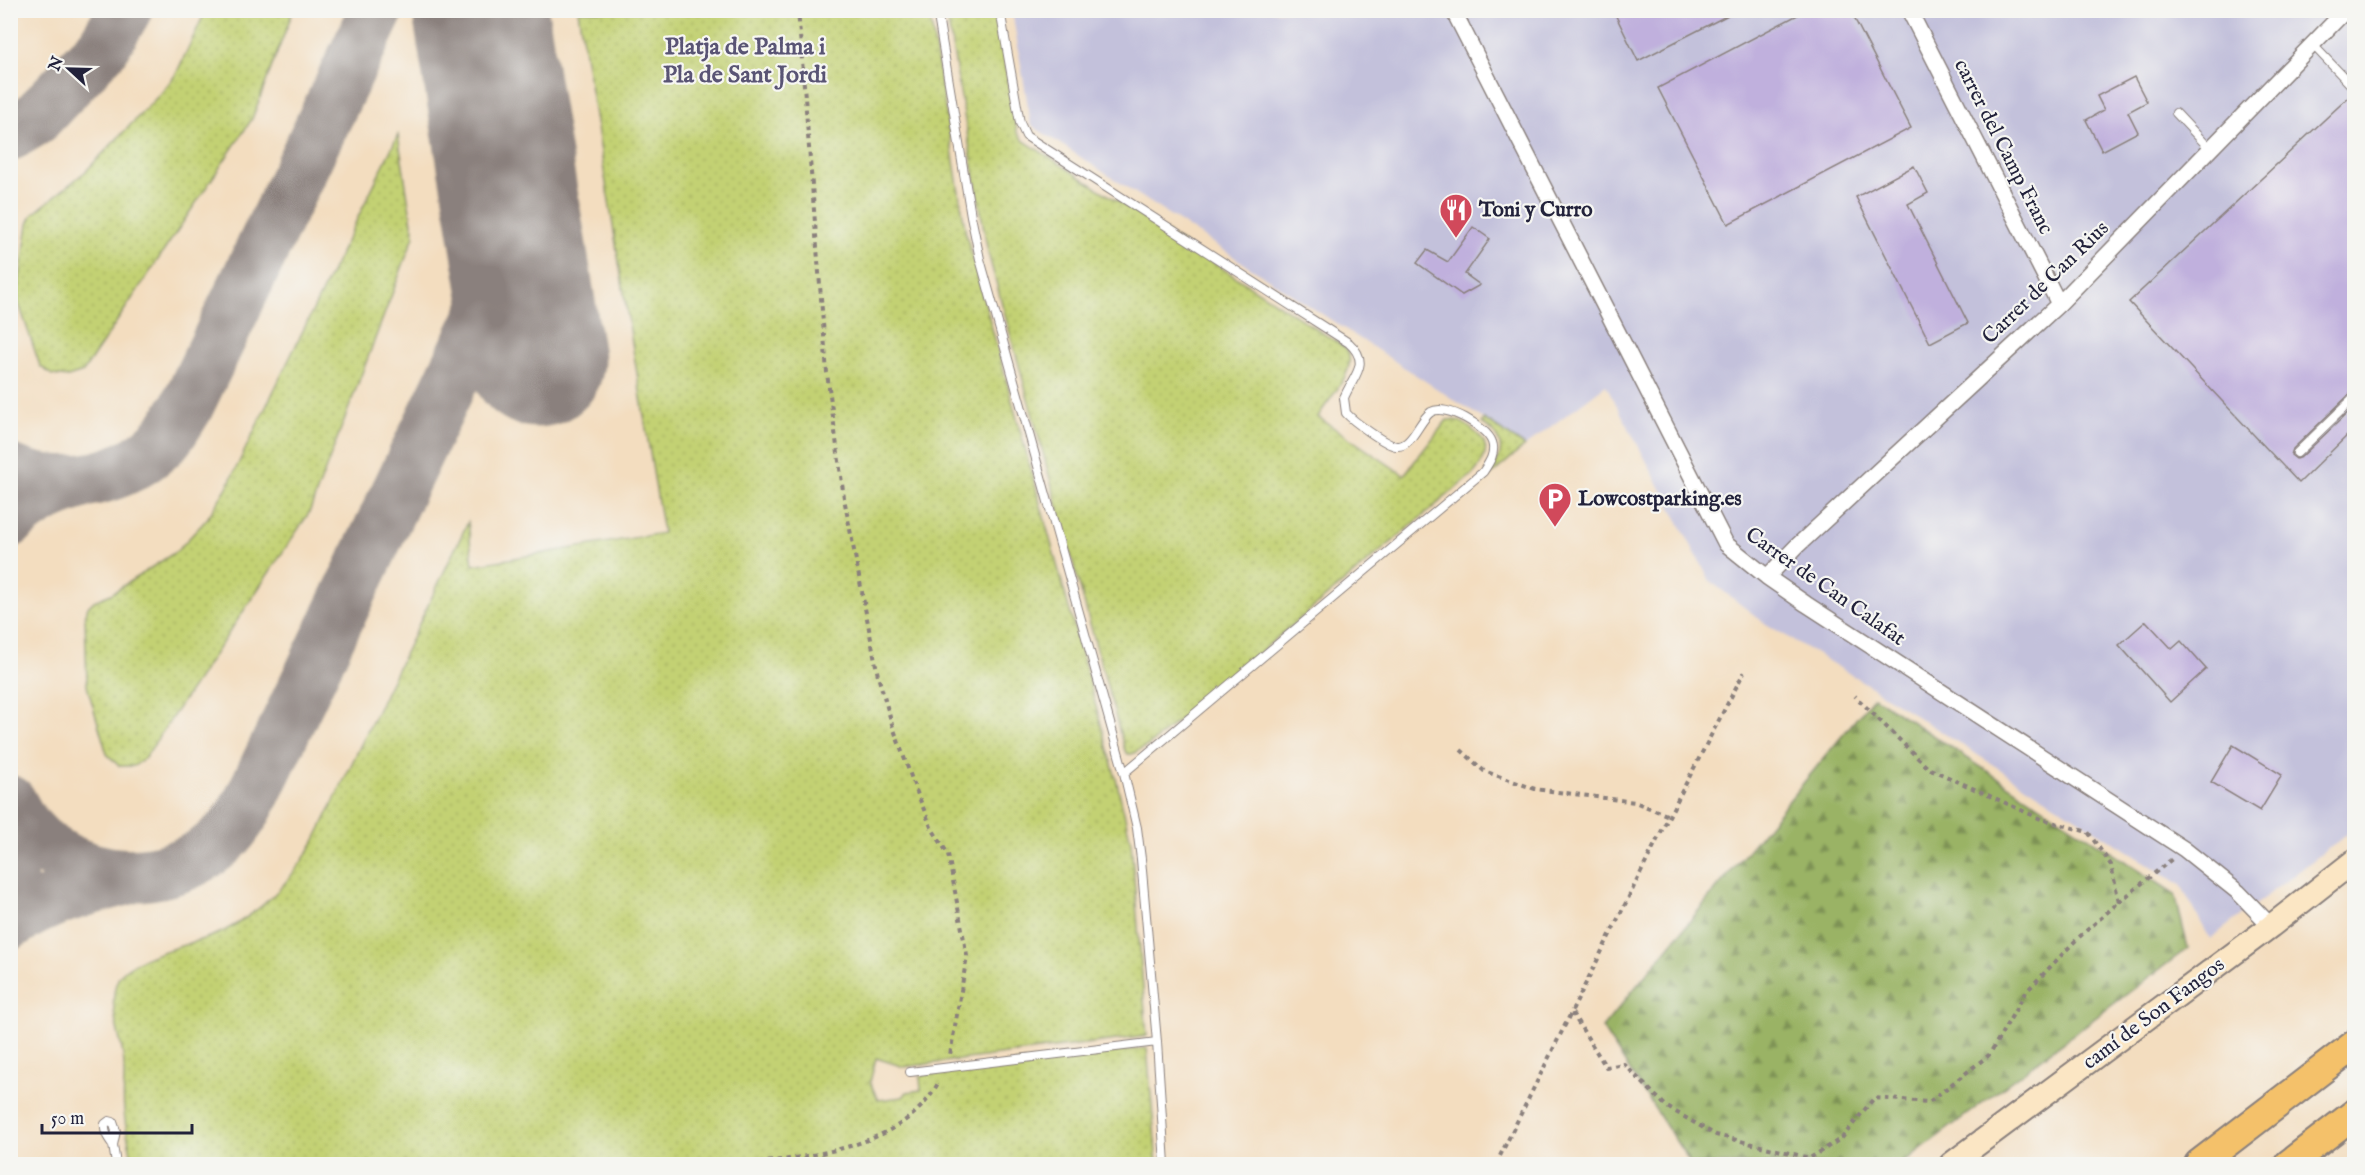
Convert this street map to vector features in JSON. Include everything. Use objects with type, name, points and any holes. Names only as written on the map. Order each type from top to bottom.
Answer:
[{"type":"highway","points":[[2276,1104],[2330,1042],[2355,1023]]},
{"type":"highway","points":[[2199,1164],[2355,1045]]},
{"type":"highway","points":[[2291,1163],[2355,1114]]},
{"type":"highway","points":[[2291,1163],[2355,1135]]},
{"type":"street","name":"Carrer de Can Calafat","points":[[1453,10],[1726,544],[1767,578],[2184,849],[2238,892],[2271,926]]},
{"type":"street","name":"carrer del Camp Franc","points":[[1909,10],[2059,304]]},
{"type":"street","name":"Carrer de Can Rius","points":[[1767,578],[1797,546],[2059,304],[2346,10]]},
{"type":"street","name":"camí de Son Fangos","points":[[1951,1164],[2355,861]]},
{"type":"lane","points":[[937,10],[980,258],[1124,773],[1137,828],[1165,1164]]},
{"type":"lane","points":[[1000,10],[1020,123],[1026,136],[1349,343],[1357,351],[1360,363],[1357,376],[1344,398],[1346,413],[1391,445],[1401,446],[1406,443],[1425,417],[1442,409],[1454,412],[1483,430],[1489,436],[1493,446],[1491,459],[1483,472],[1124,773]]},
{"type":"lane","points":[[2313,45],[2355,88]]},
{"type":"lane","points":[[2176,113],[2211,150]]},
{"type":"lane","points":[[2296,453],[2355,398]]},
{"type":"lane","points":[[910,1072],[1156,1042]]},
{"type":"lane","points":[[113,1145],[117,1164]]},
{"type":"path","points":[[750,1164],[819,1155],[868,1140],[900,1124],[932,1096],[946,1067],[967,956],[948,854],[930,827],[892,724],[878,676],[850,531],[827,373],[812,161],[798,10]]},
{"type":"path","points":[[1496,1164],[1669,816],[1744,672]]},
{"type":"path","points":[[1855,696],[1928,768],[2041,819],[2088,832],[2111,865],[2119,902]]},
{"type":"path","points":[[1461,750],[1484,771],[1535,789],[1635,802],[1669,816]]},
{"type":"path","points":[[1572,1012],[1606,1067],[1624,1064],[1667,1107],[1716,1135],[1810,1158],[1842,1138],[1874,1098],[1929,1102],[1989,1056],[2026,992],[2077,939],[2184,849]]},
{"type":"shaded area","points":[[1012,11],[2354,11],[2354,829],[2210,939],[2181,885],[1865,683],[1766,624],[1710,581],[1606,385],[1525,446],[1031,125]]},
{"type":"green space","points":[[206,10],[293,11],[252,119],[83,372],[68,377],[52,375],[40,366],[17,298],[28,224],[32,215],[86,171],[162,92],[176,74]]},
{"type":"green space","points":[[578,11],[929,11],[966,234],[1116,779],[1131,842],[1147,1036],[904,1067],[876,1058],[870,1082],[878,1100],[903,1097],[907,1092],[921,1090],[920,1077],[925,1074],[1147,1048],[1157,1164],[133,1164],[126,1131],[123,1055],[114,1007],[118,979],[135,963],[213,936],[239,923],[265,903],[298,866],[316,838],[468,522],[473,565],[663,533]]},
{"type":"green space","points":[[946,11],[996,11],[1017,132],[1024,141],[1346,348],[1349,365],[1346,374],[1318,417],[1404,475],[1447,420],[1465,424],[1477,433],[1486,449],[1483,460],[1474,473],[1149,745],[1132,754],[1125,751],[988,253]]},
{"type":"green space","points":[[398,135],[414,236],[309,513],[145,758],[134,766],[119,766],[107,754],[87,686],[85,616],[88,607],[94,601],[111,594],[177,551],[207,519],[226,489]]},
{"type":"green space","points":[[1484,419],[1525,446],[1485,480],[1483,478],[1496,464],[1499,457],[1500,443],[1490,429],[1482,423]]},
{"type":"green space","points":[[1874,697],[2175,894],[2188,948],[1901,1164],[1691,1164],[1602,1028]]},
{"type":"building","points":[[1613,10],[1738,10],[1638,61]]},
{"type":"building","points":[[1807,10],[1850,10],[1911,128],[1728,224],[1658,88]]},
{"type":"building","points":[[2134,77],[2147,102],[2128,112],[2138,132],[2102,151],[2086,120],[2104,110],[2097,96]]},
{"type":"building","points":[[2352,94],[2355,94],[2355,392],[2350,394],[2293,449],[2291,455],[2296,459],[2301,457],[2355,406],[2355,428],[2299,483],[2129,302]]},
{"type":"building","points":[[1914,166],[1928,193],[1908,204],[1968,323],[1930,343],[1856,197]]},
{"type":"building","points":[[1473,227],[1490,239],[1465,274],[1480,285],[1462,295],[1417,263],[1427,250],[1448,262]]},
{"type":"building","points":[[2146,621],[2172,649],[2181,641],[2206,669],[2170,702],[2119,645]]},
{"type":"building","points":[[2233,745],[2282,775],[2260,811],[2211,782]]},
{"type":"taxiway","points":[[10,134],[34,120],[103,47],[125,10]]},
{"type":"taxiway","points":[[10,471],[47,481],[66,482],[104,476],[139,460],[160,445],[169,435],[186,408],[377,10]]},
{"type":"taxiway","points":[[10,802],[28,830],[51,851],[79,865],[109,873],[140,875],[171,869],[200,856],[230,832],[252,797],[497,285],[507,248],[512,205]]},
{"type":"taxiway","points":[[10,521],[26,507],[43,497],[81,482]]},
{"type":"taxiway","points":[[10,853],[10,887]]},
{"type":"taxiway","points":[[10,923],[53,901],[82,890],[128,878]]},
{"type":"runway","points":[[480,10],[537,360]]},
{"type":"place","name":"Toni y Curro","points":[[1456,239]]},
{"type":"place","name":"Lowcostparking.es","points":[[1555,528]]},
{"type":"district","name":"Platja de Palma i Pla de Sant Jordi","points":[[745,61]]}]
